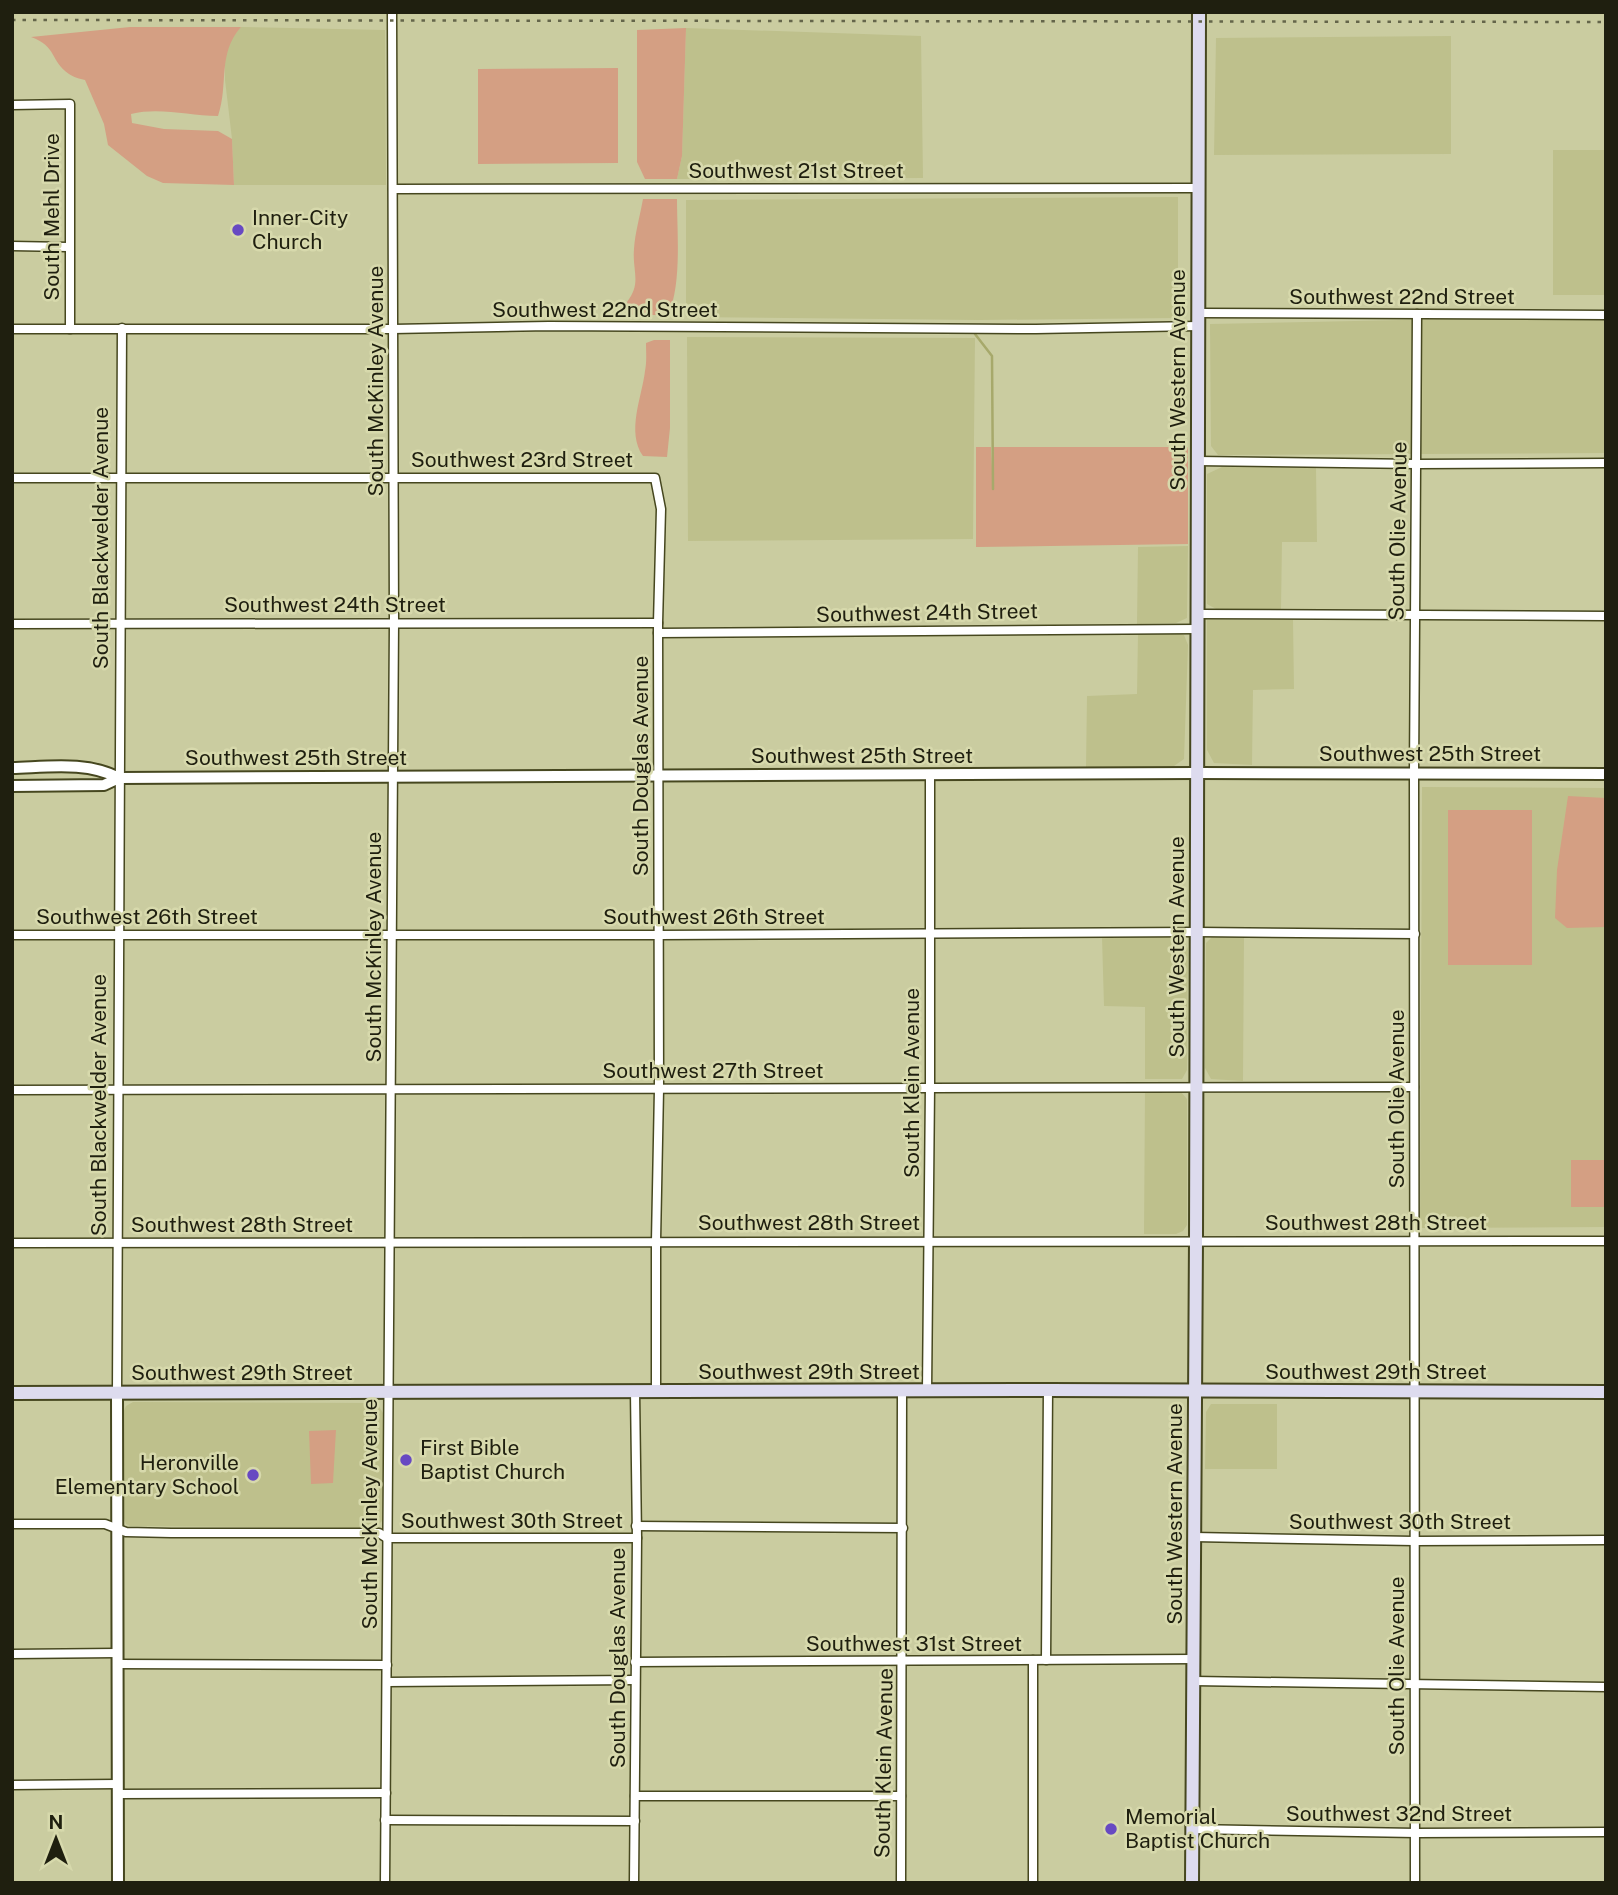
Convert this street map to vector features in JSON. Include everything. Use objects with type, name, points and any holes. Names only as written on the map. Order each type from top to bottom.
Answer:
[{"type":"main road","name":"South Western Avenue","points":[[1192,1883],[1199,12]]},
{"type":"main road","name":"Southwest 29th Street","points":[[12,1393],[1048,1390],[1606,1392]]},
{"type":"street","name":"South McKinley Avenue","points":[[385,1883],[394,622],[392,12]]},
{"type":"street","name":"South Mehl Drive","points":[[12,104],[70,104],[70,329]]},
{"type":"street","name":"Southwest 21st Street","points":[[393,189],[1198,188]]},
{"type":"street","points":[[12,246],[68,247]]},
{"type":"street","name":"Southwest 22nd Street","points":[[12,329],[393,329],[549,326],[1036,329],[1198,320],[1417,314],[1606,315]]},
{"type":"street","name":"South Olie Avenue","points":[[1415,1883],[1413,773],[1417,314]]},
{"type":"street","name":"South Blackwelder Avenue","points":[[118,1883],[118,935],[122,328]]},
{"type":"street","points":[[1197,461],[1606,463]]},
{"type":"street","name":"Southwest 23rd Street","points":[[12,478],[655,478]]},
{"type":"street","name":"South Douglas Avenue","points":[[655,478],[661,509],[658,622],[659,1089],[656,1392]]},
{"type":"street","points":[[1197,614],[1606,616]]},
{"type":"street","name":"Southwest 24th Street","points":[[12,624],[658,622]]},
{"type":"street","name":"Southwest 24th Street","points":[[658,634],[1197,629]]},
{"type":"street","name":"Southwest 25th Street","points":[[12,768],[86,767],[102,769],[119,778]]},
{"type":"street","name":"Southwest 25th Street","points":[[12,786],[104,785],[119,778],[1197,773],[1606,774]]},
{"type":"street","name":"South Klein Avenue","points":[[927,1391],[930,775]]},
{"type":"street","name":"Southwest 26th Street","points":[[12,935],[1197,932],[1415,934]]},
{"type":"street","name":"Southwest 27th Street","points":[[12,1090],[1414,1087]]},
{"type":"street","name":"Southwest 28th Street","points":[[12,1243],[1606,1241]]},
{"type":"street","points":[[1046,1660],[1048,1390]]},
{"type":"street","name":"South Klein Avenue","points":[[901,1883],[902,1391]]},
{"type":"street","name":"South Douglas Avenue","points":[[634,1883],[637,1538],[635,1392]]},
{"type":"street","name":"Southwest 30th Street","points":[[12,1524],[105,1524],[126,1532],[379,1533],[387,1538],[637,1538]]},
{"type":"street","name":"Southwest 30th Street","points":[[636,1526],[903,1528]]},
{"type":"street","name":"Southwest 30th Street","points":[[1195,1537],[1414,1541],[1606,1540]]},
{"type":"street","points":[[12,1654],[387,1665]]},
{"type":"street","name":"Southwest 31st Street","points":[[635,1662],[1194,1659]]},
{"type":"street","points":[[1033,1660],[1033,1883]]},
{"type":"street","points":[[387,1682],[635,1680]]},
{"type":"street","points":[[1194,1681],[1606,1687]]},
{"type":"street","points":[[12,1785],[386,1793]]},
{"type":"street","points":[[635,1796],[901,1796]]},
{"type":"street","points":[[385,1820],[635,1821]]},
{"type":"street","name":"Southwest 32nd Street","points":[[1192,1829],[1416,1833],[1606,1832]]},
{"type":"shaded area","points":[[130,27],[241,27],[226,59],[218,116],[164,112],[131,114],[132,123],[164,129],[218,131],[232,139],[234,185],[163,183],[147,176],[108,145],[104,124],[85,80],[69,74],[45,45],[31,37]]},
{"type":"shaded area","points":[[241,27],[385,30],[386,185],[234,185],[225,54],[232,37]]},
{"type":"shaded area","points":[[686,28],[921,36],[923,178],[677,179],[682,156]]},
{"type":"shaded area","points":[[686,28],[682,156],[677,179],[645,179],[637,162],[637,30]]},
{"type":"shaded area","points":[[1451,36],[1451,154],[1214,155],[1216,38]]},
{"type":"shaded area","points":[[618,68],[618,163],[478,164],[478,69]]},
{"type":"shaded area","points":[[1553,150],[1606,150],[1606,295],[1553,295]]},
{"type":"shaded area","points":[[1178,197],[1178,318],[979,320],[686,317],[686,200]]},
{"type":"shaded area","points":[[643,199],[677,199],[677,274],[668,315],[629,315],[627,302],[635,283],[635,243]]},
{"type":"shaded area","points":[[1606,316],[1606,453],[1218,455],[1211,446],[1210,324]]},
{"type":"shaded area","points":[[687,337],[975,338],[973,539],[688,541]]},
{"type":"shaded area","points":[[670,340],[670,428],[667,457],[643,456],[636,436],[636,414],[646,368],[646,343]]},
{"type":"shaded area","points":[[976,447],[991,447],[993,489],[993,447],[1188,447],[1188,544],[976,547]]},
{"type":"shaded area","points":[[1222,467],[1316,468],[1317,542],[1282,542],[1281,609],[1218,610],[1207,604],[1207,474]]},
{"type":"shaded area","points":[[1188,546],[1187,618],[1176,623],[1137,624],[1138,547]]},
{"type":"shaded area","points":[[1207,620],[1293,620],[1294,689],[1253,690],[1252,765],[1214,763],[1207,750]]},
{"type":"shaded area","points":[[1138,634],[1184,635],[1188,645],[1184,759],[1174,766],[1086,768],[1087,696],[1137,694]]},
{"type":"shaded area","points":[[1422,787],[1606,788],[1606,1227],[1420,1228]]},
{"type":"shaded area","points":[[1568,796],[1606,798],[1606,927],[1567,928],[1555,918],[1557,870]]},
{"type":"shaded area","points":[[1448,810],[1532,810],[1532,965],[1448,965]]},
{"type":"shaded area","points":[[1177,936],[1184,940],[1188,949],[1187,1070],[1182,1079],[1145,1079],[1145,1007],[1104,1006],[1102,937]]},
{"type":"shaded area","points":[[1212,937],[1244,937],[1243,1081],[1211,1079],[1205,1068],[1206,943]]},
{"type":"shaded area","points":[[1145,1090],[1180,1091],[1187,1099],[1187,1225],[1183,1231],[1176,1234],[1144,1234]]},
{"type":"shaded area","points":[[1571,1160],[1606,1160],[1606,1207],[1571,1207]]},
{"type":"shaded area","name":"Heronville Elementary School","points":[[133,1402],[378,1405],[383,1413],[383,1520],[375,1528],[130,1526],[126,1524],[123,1516],[123,1413],[126,1406]]},
{"type":"shaded area","points":[[1211,1404],[1277,1404],[1277,1469],[1205,1469],[1206,1412]]},
{"type":"shaded area","points":[[336,1430],[333,1483],[311,1484],[309,1431]]},
{"type":"waterway","points":[[975,334],[992,356],[993,489]]},
{"type":"railway","points":[[12,20],[1606,22]]},
{"type":"place","name":"Inner-City Church","points":[[238,230]]},
{"type":"place","name":"First Bible Baptist Church","points":[[406,1460]]},
{"type":"place","name":"Heronville Elementary School","points":[[253,1475]]},
{"type":"place","name":"Memorial Baptist Church","points":[[1111,1829]]}]
